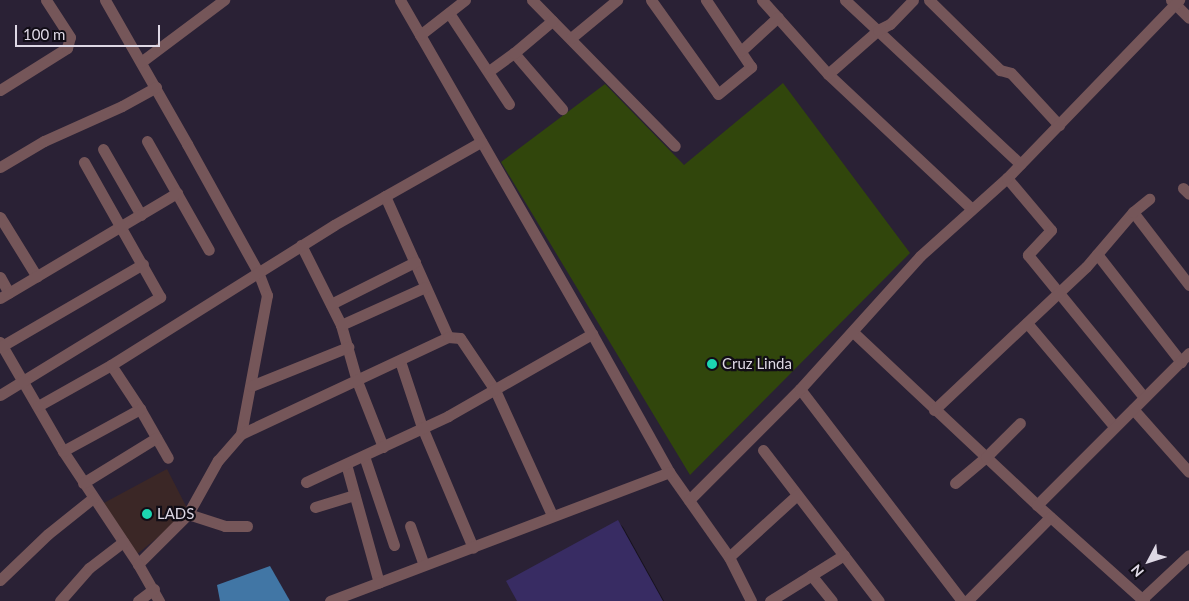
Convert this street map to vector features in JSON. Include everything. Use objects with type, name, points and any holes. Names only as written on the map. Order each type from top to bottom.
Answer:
[{"type":"street","points":[[0,90],[68,48],[70,37],[46,0]]},
{"type":"street","points":[[141,62],[224,0]]},
{"type":"street","points":[[400,0],[669,472],[729,557],[751,601]]},
{"type":"street","points":[[420,36],[465,0]]},
{"type":"street","points":[[532,0],[675,146]]},
{"type":"street","points":[[571,38],[617,0]]},
{"type":"street","points":[[651,0],[716,94],[751,67],[706,0]]},
{"type":"street","points":[[762,0],[828,74],[972,209]]},
{"type":"street","points":[[845,0],[1020,164]]},
{"type":"street","points":[[828,74],[878,30],[890,24],[914,0]]},
{"type":"street","points":[[928,0],[1000,70],[1011,73],[1060,125]]},
{"type":"street","points":[[689,500],[800,389],[920,256],[1006,178],[1060,125],[1175,1],[1189,18]]},
{"type":"street","points":[[109,2],[266,289],[267,302],[241,434]]},
{"type":"street","points":[[449,13],[509,104]]},
{"type":"street","points":[[740,51],[778,17]]},
{"type":"street","points":[[489,71],[552,21]]},
{"type":"street","points":[[514,53],[562,109]]},
{"type":"street","points":[[0,167],[44,141],[122,106],[156,87]]},
{"type":"street","points":[[147,141],[209,250]]},
{"type":"street","points":[[38,406],[111,365],[301,245],[481,142]]},
{"type":"street","points":[[102,149],[141,215]]},
{"type":"street","points":[[0,395],[159,298],[160,294],[84,162]]},
{"type":"street","points":[[1006,178],[1050,228],[1050,233],[1028,255],[1144,397]]},
{"type":"street","points":[[0,277],[4,296],[177,193]]},
{"type":"street","points":[[385,196],[448,337]]},
{"type":"street","points":[[934,410],[1059,293],[1097,254],[1133,212],[1149,199]]},
{"type":"street","points":[[1133,212],[1189,285]]},
{"type":"street","points":[[0,217],[37,277]]},
{"type":"street","points":[[301,245],[341,325],[357,381],[383,447]]},
{"type":"street","points":[[1037,505],[1114,426],[1133,410],[1185,358],[1097,254]]},
{"type":"street","points":[[330,304],[415,262]]},
{"type":"street","points":[[143,264],[1,344],[83,483],[138,564],[154,589],[159,601]]},
{"type":"street","points":[[341,325],[425,287]]},
{"type":"street","points":[[1027,323],[1114,426]]},
{"type":"street","points":[[853,332],[934,410],[1143,600],[1189,555]]},
{"type":"street","points":[[306,482],[448,416],[592,334]]},
{"type":"street","points":[[138,564],[188,514],[218,460],[241,434],[448,337],[460,338],[495,390],[552,514]]},
{"type":"street","points":[[251,386],[348,347]]},
{"type":"street","points":[[400,361],[422,428],[473,548]]},
{"type":"street","points":[[111,365],[140,409],[168,458]]},
{"type":"street","points":[[800,389],[962,601]]},
{"type":"street","points":[[63,450],[140,409]]},
{"type":"street","points":[[1133,410],[1189,472]]},
{"type":"street","points":[[955,483],[986,457],[1020,423]]},
{"type":"street","points":[[83,483],[156,438]]},
{"type":"street","points":[[763,450],[879,601]]},
{"type":"street","points":[[364,456],[394,544]]},
{"type":"street","points":[[346,464],[379,583]]},
{"type":"street","points":[[330,601],[473,548],[552,514],[669,472]]},
{"type":"street","points":[[315,507],[354,495]]},
{"type":"street","points":[[729,557],[797,495]]},
{"type":"street","points":[[0,580],[48,534],[93,498]]},
{"type":"street","points":[[188,514],[225,526],[247,526]]},
{"type":"street","points":[[967,601],[1050,517]]},
{"type":"street","points":[[410,526],[424,566]]},
{"type":"street","points":[[60,601],[89,568],[123,542]]},
{"type":"street","points":[[770,601],[844,555]]},
{"type":"street","points":[[811,575],[832,601]]},
{"type":"street","points":[[138,601],[154,589]]},
{"type":"shaded area","points":[[167,469],[189,512],[136,555],[102,504]]},
{"type":"green space","name":"Cruz Linda","points":[[783,83],[910,253],[690,475],[501,162],[605,84],[684,165]]},
{"type":"water","points":[[270,566],[290,601],[220,601],[217,585]]},
{"type":"building","points":[[618,520],[663,601],[517,601],[506,581]]},
{"type":"place","name":"Cruz Linda","points":[[712,364]]},
{"type":"place","name":"LADS","points":[[147,514]]}]
